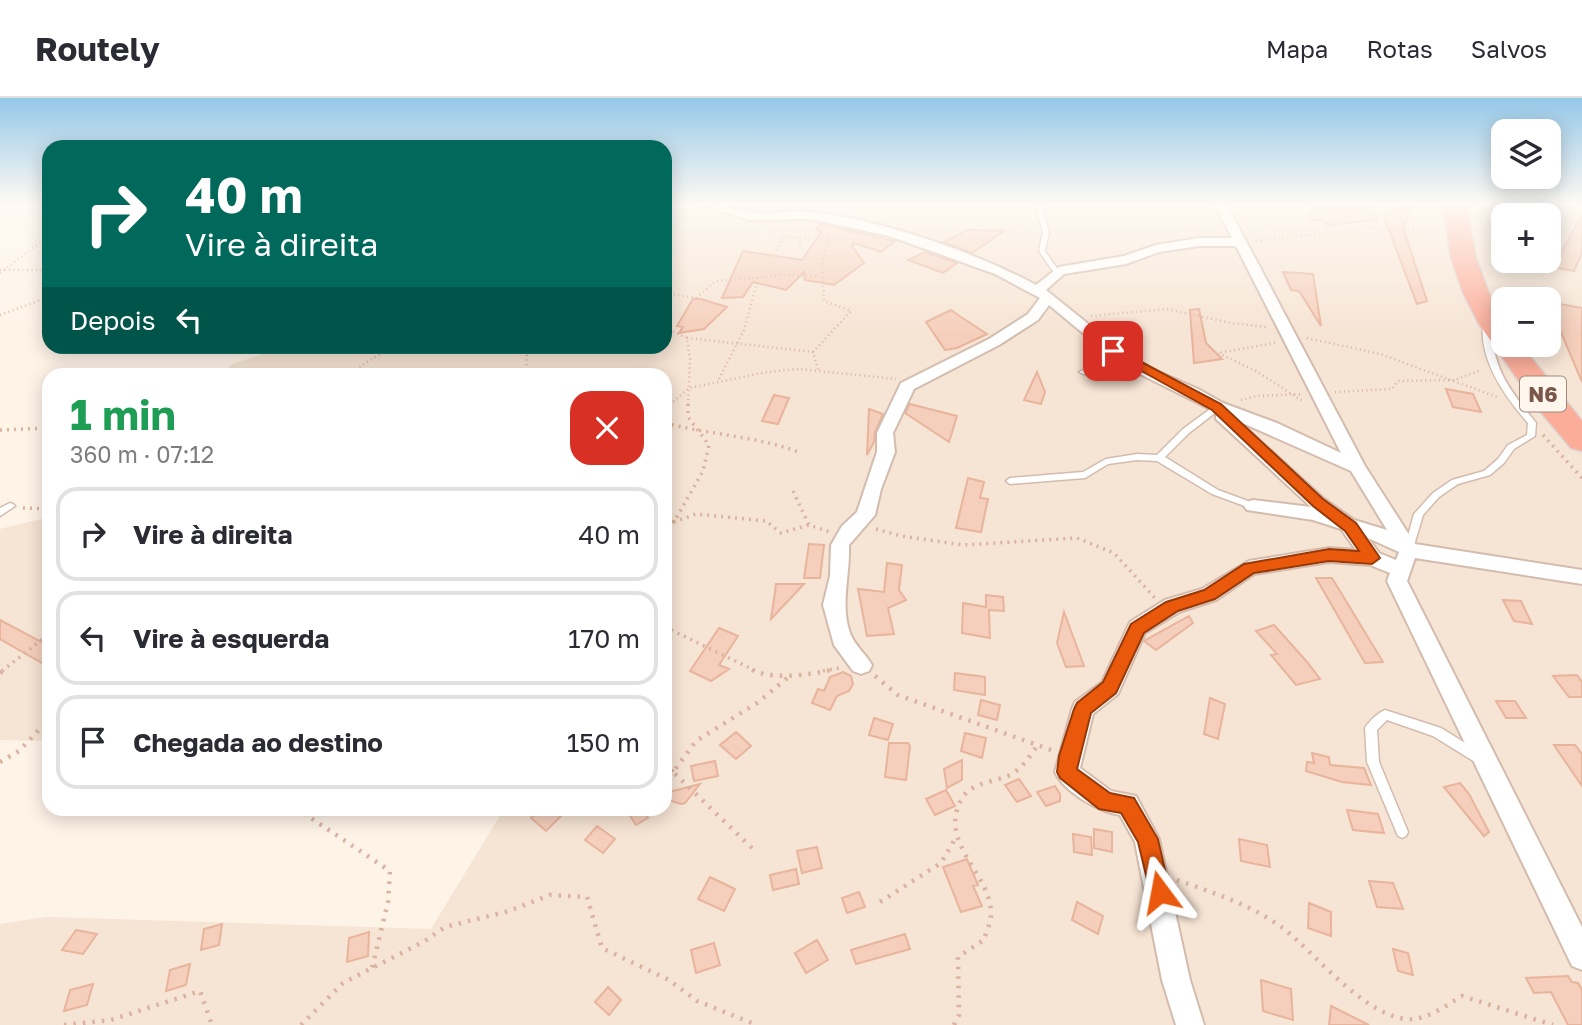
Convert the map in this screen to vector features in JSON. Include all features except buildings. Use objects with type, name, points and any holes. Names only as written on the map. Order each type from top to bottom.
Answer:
[{"type":"highway","points":[[1461,248],[1463,257],[1491,301]]},
{"type":"highway","points":[[1485,248],[1492,287]]},
{"type":"highway","name":"N6","points":[[1503,357],[1550,403],[1582,441]]},
{"type":"highway","name":"N6","points":[[1541,357],[1582,410]]},
{"type":"street","points":[[936,248],[1000,271],[1043,294],[1120,355],[1147,372],[1192,391],[1217,407],[1318,503],[1351,527],[1372,558]]},
{"type":"street","points":[[861,665],[841,639],[833,605],[840,576],[840,545],[866,515],[872,489],[886,452],[885,433],[907,386],[994,342],[1033,317],[1043,294],[1058,273],[1089,264],[1126,260],[1155,248]]},
{"type":"street","points":[[1243,248],[1405,559],[1397,581],[1582,956]]},
{"type":"street","points":[[1217,407],[1270,427],[1357,467]]},
{"type":"street","points":[[1253,506],[1314,514],[1381,535],[1405,559]]},
{"type":"street","points":[[1190,1025],[1176,980],[1147,839],[1127,804],[1106,802],[1067,772],[1083,709],[1110,688],[1137,628],[1172,606],[1209,595],[1250,568],[1329,555],[1405,559],[1582,577]]},
{"type":"lane","points":[[1043,248],[1058,273]]},
{"type":"lane","points":[[1083,372],[1120,355]]},
{"type":"lane","points":[[1405,559],[1419,514],[1436,495],[1455,482],[1487,473],[1501,461],[1511,447],[1531,436],[1532,423],[1515,404],[1495,373],[1498,357]]},
{"type":"lane","points":[[1159,458],[1186,431],[1217,407]]},
{"type":"lane","points":[[1010,481],[1085,475],[1106,462],[1137,457],[1159,458],[1215,492],[1253,506]]},
{"type":"lane","points":[[0,513],[10,506]]},
{"type":"lane","points":[[1402,832],[1373,762],[1371,728],[1385,715],[1437,732],[1485,762]]},
{"type":"path","points":[[5,270],[33,248]]},
{"type":"path","points":[[774,254],[777,248]]},
{"type":"path","points":[[813,352],[850,312],[839,305],[824,301],[820,276],[826,248]]},
{"type":"path","points":[[0,271],[42,270]]},
{"type":"path","points":[[672,294],[696,298],[707,284],[723,279],[779,275],[820,276]]},
{"type":"path","points":[[718,381],[741,343],[752,316],[758,278]]},
{"type":"path","points":[[0,315],[42,300]]},
{"type":"path","points":[[672,331],[687,338],[813,352]]},
{"type":"path","points":[[674,522],[703,471],[709,445],[688,417],[690,359],[687,338]]},
{"type":"path","points":[[1290,339],[1218,353],[1256,371],[1304,402]]},
{"type":"path","points":[[813,352],[819,372]]},
{"type":"path","points":[[358,368],[380,354]]},
{"type":"path","points":[[1398,381],[1425,383],[1455,380],[1477,373],[1495,357]]},
{"type":"path","points":[[672,402],[689,388],[767,372],[799,369],[892,377],[907,386]]},
{"type":"path","points":[[1532,423],[1582,478]]},
{"type":"path","points":[[672,425],[778,444],[801,453]]},
{"type":"path","points":[[0,430],[42,428]]},
{"type":"path","points":[[793,491],[809,525]]},
{"type":"path","points":[[674,522],[696,514],[766,521],[781,533],[809,525],[845,537]]},
{"type":"path","points":[[859,522],[901,536],[963,545],[1077,538],[1114,554],[1152,597],[1172,606]]},
{"type":"path","points":[[672,630],[761,674],[816,673],[861,665],[898,695],[1069,756]]},
{"type":"path","points":[[0,673],[42,640]]},
{"type":"path","points":[[752,848],[673,772],[696,740],[757,703],[793,674]]},
{"type":"path","points":[[0,762],[19,751],[42,726]]},
{"type":"path","points":[[954,1025],[959,1015],[958,957],[984,940],[991,913],[974,869],[956,839],[954,824],[962,799],[984,781],[1009,776],[1026,763],[1037,746]]},
{"type":"path","points":[[308,816],[390,871],[388,902],[372,968]]},
{"type":"path","points":[[880,902],[941,863],[956,839]]},
{"type":"path","points":[[1155,873],[1244,903],[1285,929],[1319,963],[1361,996],[1395,1017],[1412,1020],[1462,996],[1553,1025]]},
{"type":"path","points":[[301,1025],[344,983],[425,941],[445,927],[509,911],[550,895],[587,897],[603,947],[669,980],[697,1001],[757,1025]]},
{"type":"path","points":[[64,1025],[111,1020],[151,1004],[200,991],[212,1025]]},
{"type":"shaded area","points":[[672,248],[1491,248],[1491,273],[1561,273],[1561,248],[1582,248],[1582,1025],[0,1025],[0,924],[46,917],[431,929],[500,816],[672,816],[672,368],[228,368],[262,354],[672,354]]},
{"type":"shaded area","points":[[42,519],[42,741],[0,740],[0,529]]},
{"type":"route","points":[[1113,351],[1147,372],[1192,391],[1217,407],[1223,416],[1318,503],[1351,527],[1372,558],[1329,555],[1250,568],[1209,595],[1172,606],[1137,628],[1110,688],[1083,709],[1067,772],[1106,802],[1127,804],[1147,839],[1160,892]]}]
